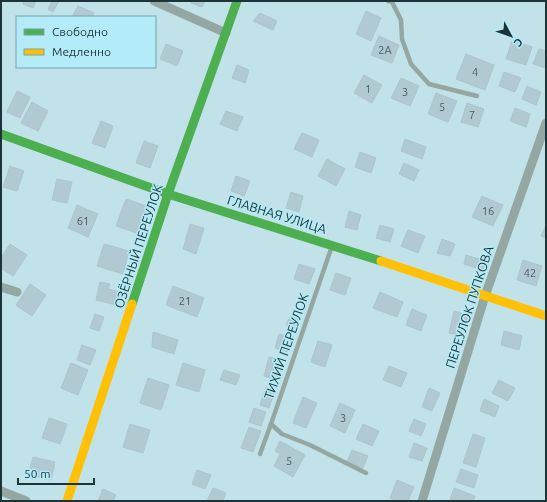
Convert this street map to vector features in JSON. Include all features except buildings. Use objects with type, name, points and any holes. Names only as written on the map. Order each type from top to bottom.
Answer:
[{"type":"street","points":[[154,1],[226,33]]},
{"type":"street","name":"ОЗЁРНЫЙ ПЕРЕУЛОК","points":[[67,501],[168,194],[237,1]]},
{"type":"street","name":"ПЕРЕУЛОК ПУПКОВА","points":[[422,501],[485,296],[546,123]]},
{"type":"street","name":"ГЛАВНАЯ УЛИЦА","points":[[1,134],[168,194],[332,244],[546,316]]},
{"type":"street","points":[[1,287],[17,292]]},
{"type":"street","points":[[1,491],[26,501]]},
{"type":"lane","points":[[388,1],[392,2],[401,20],[402,39],[411,64],[429,84],[477,96]]},
{"type":"lane","name":"ТИХИЙ ПЕРЕУЛОК","points":[[260,454],[332,244]]},
{"type":"lane","points":[[271,424],[282,434],[310,445],[366,473]]},
{"type":"traffic: fast","points":[[132,304],[168,194],[237,1]]},
{"type":"traffic: fast","points":[[1,134],[168,194],[381,261]]},
{"type":"traffic: slow","points":[[381,261],[546,316]]},
{"type":"traffic: slow","points":[[67,501],[132,304]]}]
